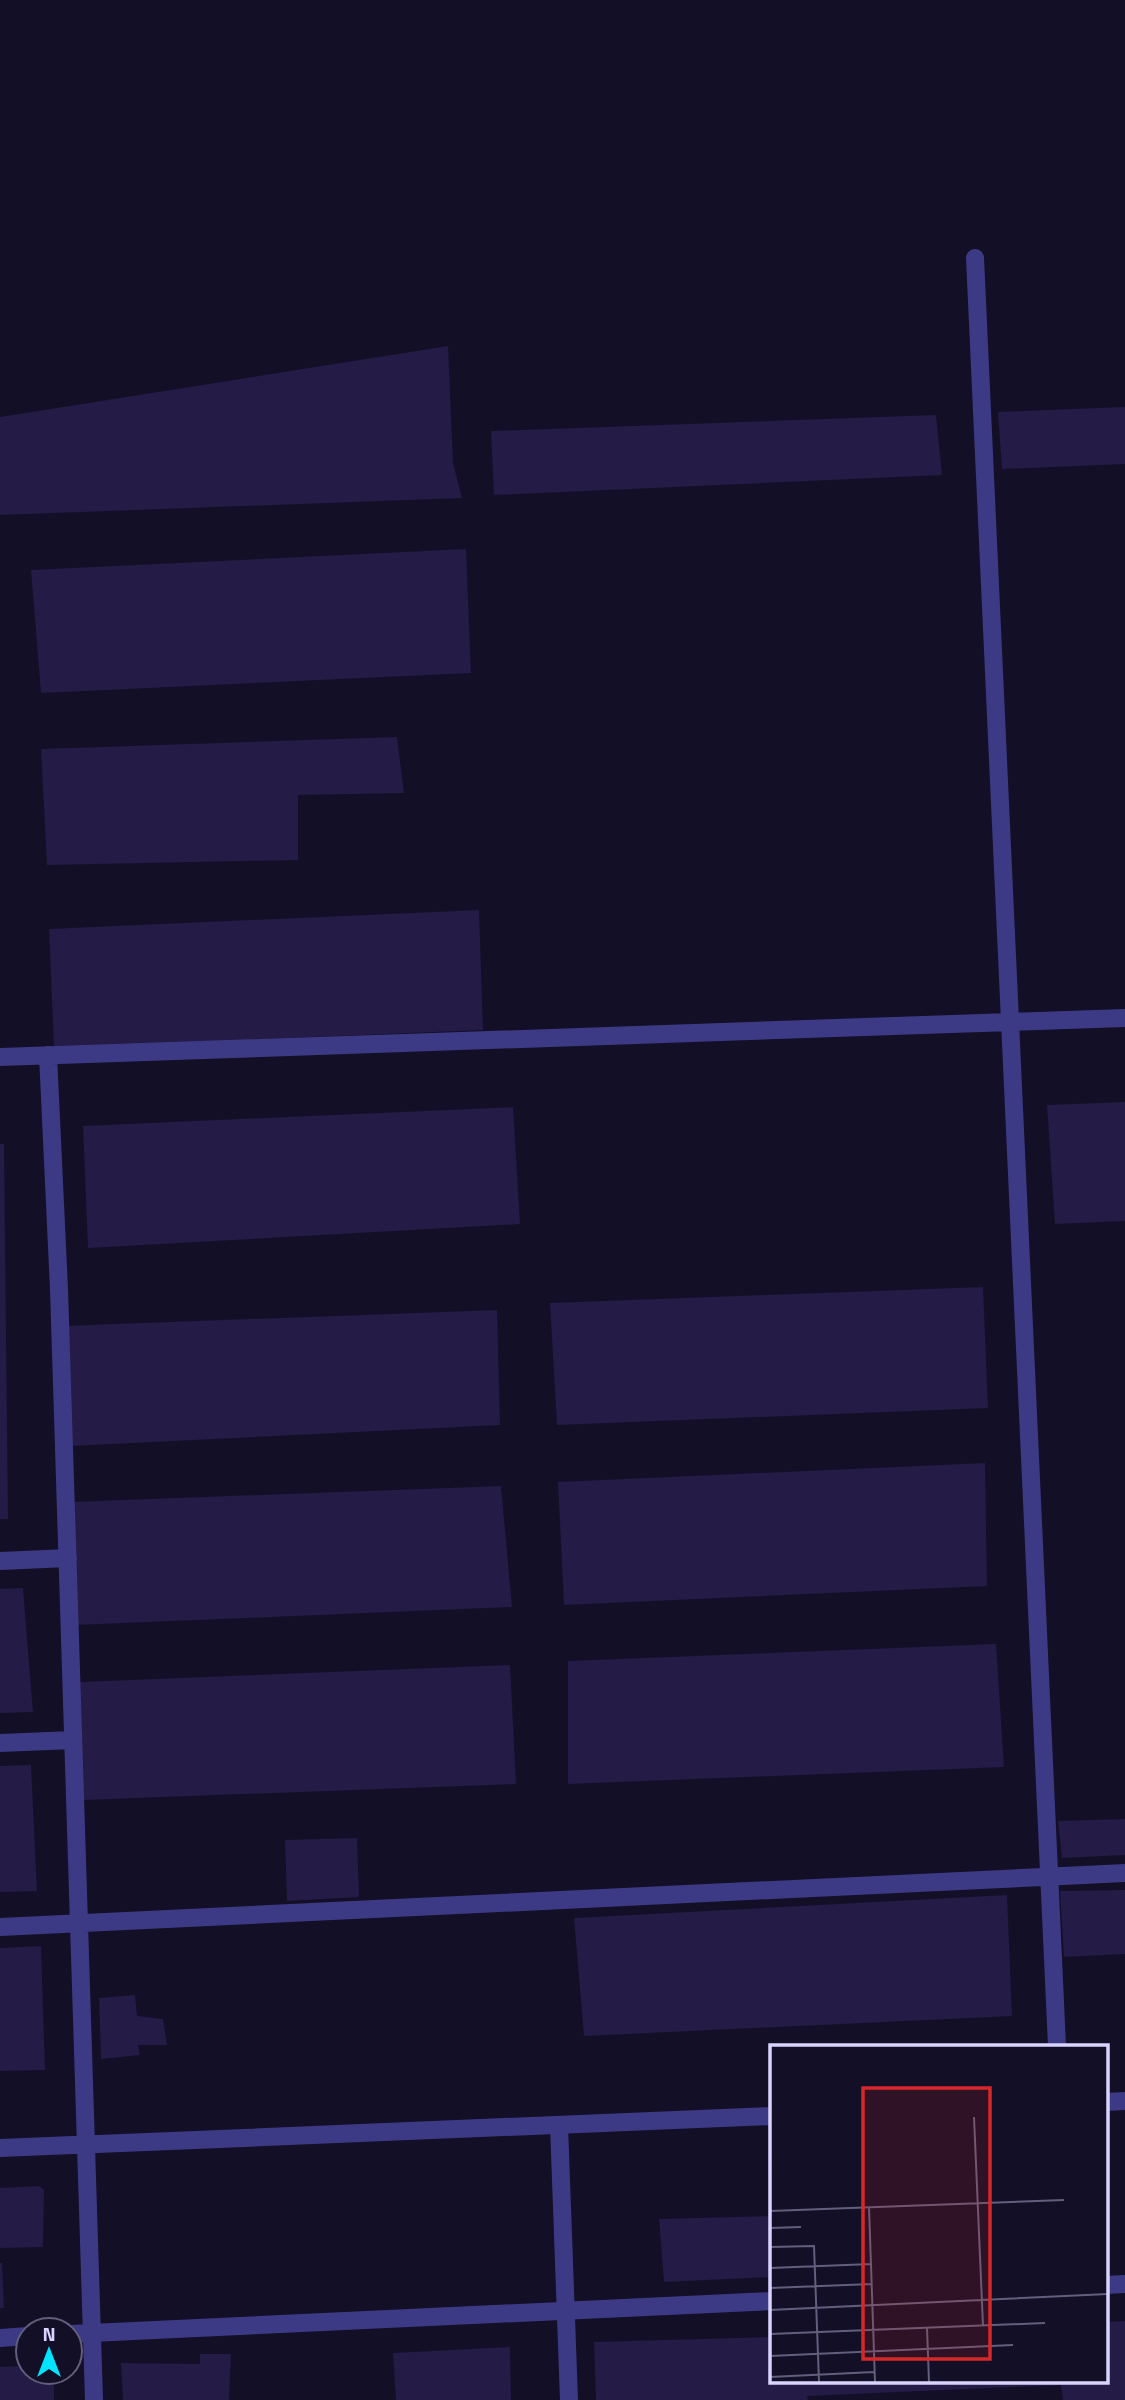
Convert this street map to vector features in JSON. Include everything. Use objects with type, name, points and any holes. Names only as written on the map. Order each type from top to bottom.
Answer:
[{"type":"street","points":[[975,258],[1057,2045]]},
{"type":"street","points":[[0,1057],[1125,1018]]},
{"type":"street","points":[[48,1055],[59,1289],[94,2400]]},
{"type":"street","points":[[0,1561],[68,1558]]},
{"type":"street","points":[[0,1743],[73,1740]]},
{"type":"street","points":[[0,1927],[1125,1873]]},
{"type":"street","points":[[0,2148],[770,2116]]},
{"type":"street","points":[[559,2125],[569,2400]]},
{"type":"street","points":[[84,2333],[770,2301]]},
{"type":"building","points":[[448,346],[453,463],[462,498],[0,515],[0,417]]},
{"type":"building","points":[[1125,407],[1125,464],[1002,469],[998,412]]},
{"type":"building","points":[[936,415],[942,475],[494,495],[491,431]]},
{"type":"building","points":[[466,549],[471,673],[41,693],[31,570]]},
{"type":"building","points":[[397,737],[404,793],[298,795],[298,860],[47,865],[41,749]]},
{"type":"building","points":[[479,910],[483,1030],[54,1048],[49,929]]},
{"type":"building","points":[[1125,1102],[1125,1221],[1055,1224],[1047,1105]]},
{"type":"building","points":[[513,1107],[520,1224],[88,1248],[83,1126]]},
{"type":"building","points":[[0,1144],[4,1144],[8,1519],[0,1519]]},
{"type":"building","points":[[983,1287],[988,1408],[557,1425],[550,1303]]},
{"type":"building","points":[[497,1310],[500,1425],[70,1446],[62,1326]]},
{"type":"building","points":[[985,1463],[987,1586],[564,1605],[558,1482]]},
{"type":"building","points":[[501,1486],[512,1607],[75,1625],[70,1502]]},
{"type":"building","points":[[23,1588],[33,1712],[0,1713],[0,1589]]},
{"type":"building","points":[[996,1644],[1004,1767],[568,1784],[568,1661]]},
{"type":"building","points":[[510,1665],[516,1784],[83,1800],[80,1682]]},
{"type":"building","points":[[31,1765],[37,1891],[0,1892],[0,1766]]},
{"type":"building","points":[[1125,1819],[1125,1855],[1062,1858],[1058,1821]]},
{"type":"building","points":[[357,1838],[359,1897],[287,1901],[285,1840]]},
{"type":"building","points":[[1125,1890],[1125,1954],[1064,1957],[1060,1891]]},
{"type":"building","points":[[1007,1895],[1012,2016],[584,2036],[574,1918]]},
{"type":"building","points":[[41,1946],[45,2070],[0,2071],[0,1948]]},
{"type":"building","points":[[135,1995],[137,2016],[163,2019],[167,2045],[138,2045],[140,2055],[101,2059],[99,1998]]},
{"type":"building","points":[[768,2155],[770,2155],[770,2188]]},
{"type":"building","points":[[39,2186],[44,2190],[43,2247],[0,2248],[0,2188]]},
{"type":"building","points":[[770,2216],[770,2277],[664,2282],[659,2219]]},
{"type":"building","points":[[2,2263],[4,2308],[0,2308]]},
{"type":"building","points":[[1125,2321],[1125,2400],[1063,2400],[1061,2385],[807,2396],[808,2400],[596,2400],[594,2342],[770,2337],[770,2382],[1108,2382],[1108,2322]]},
{"type":"building","points":[[510,2347],[511,2400],[396,2400],[393,2353]]},
{"type":"building","points":[[200,2354],[231,2354],[229,2400],[123,2400],[121,2363],[200,2364]]},
{"type":"building","points":[[14,2366],[14,2386],[54,2386],[54,2400],[0,2400],[0,2367]]}]
